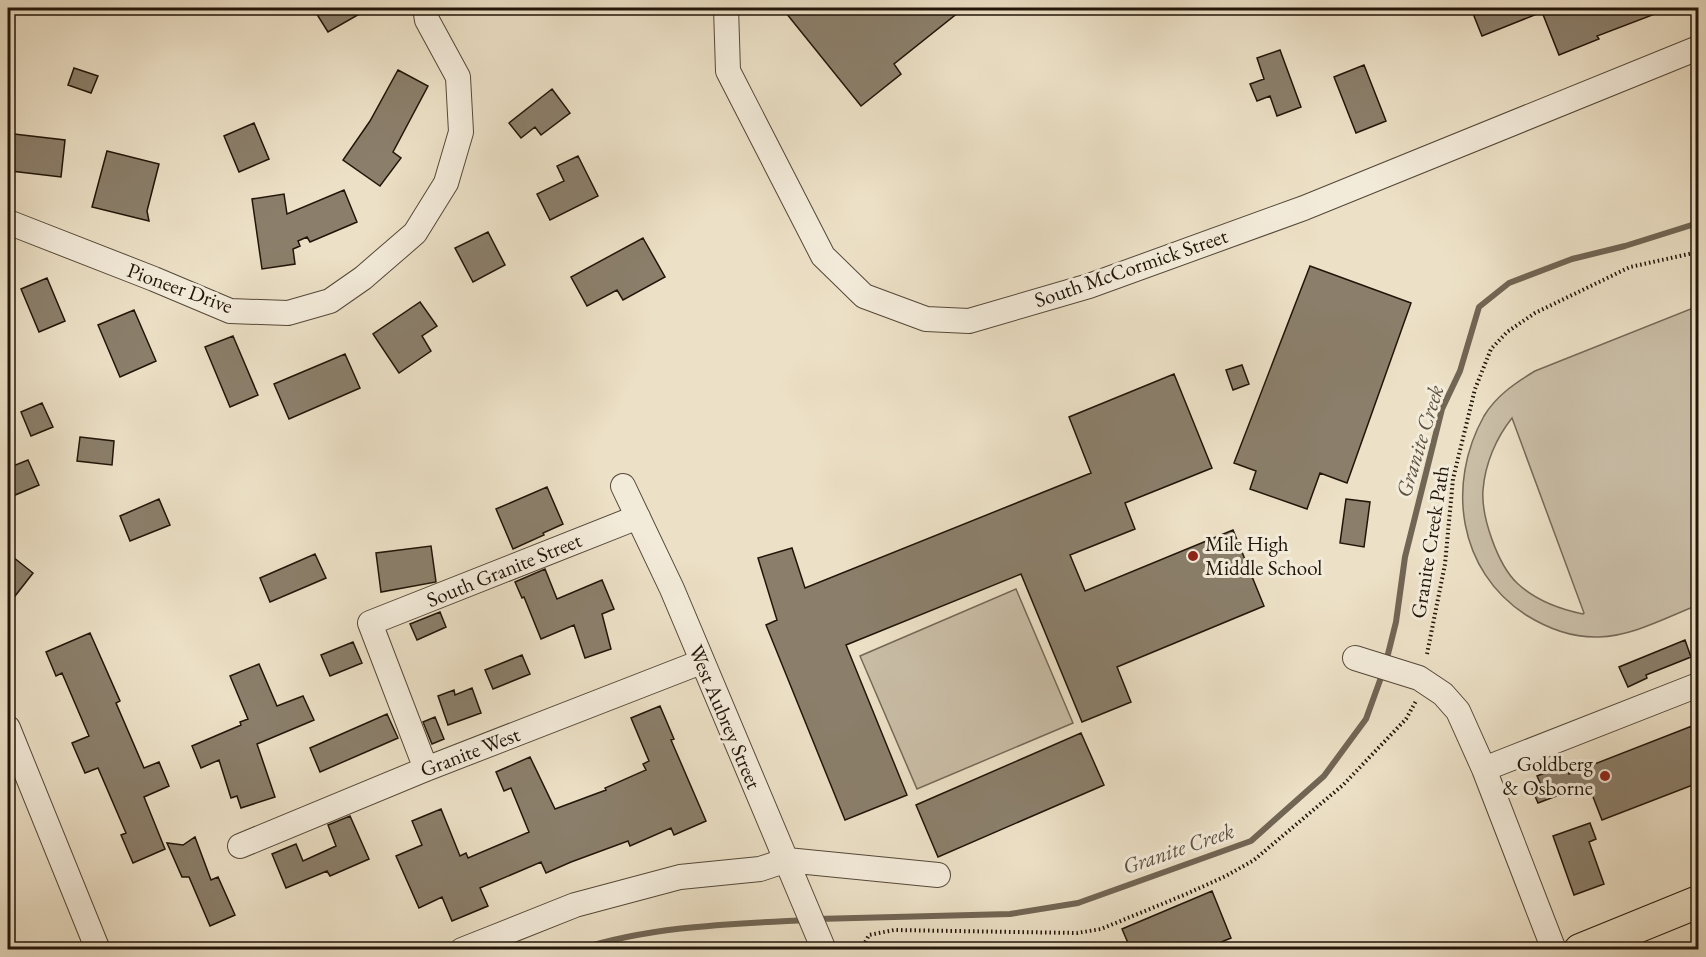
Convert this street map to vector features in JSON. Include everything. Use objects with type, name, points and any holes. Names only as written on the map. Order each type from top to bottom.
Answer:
[{"type":"main road","points":[[1580,950],[1698,902]]},
{"type":"street","name":"Pioneer Drive","points":[[8,222],[230,311],[288,313],[330,301],[363,278],[416,233],[446,183],[461,132],[458,77],[427,20],[425,8]]},
{"type":"street","name":"South McCormick Street","points":[[726,8],[728,70],[823,256],[864,296],[926,319],[969,321],[1089,286],[1304,208],[1698,48]]},
{"type":"street","name":"West Aubrey Street","points":[[623,486],[672,589],[824,950]]},
{"type":"street","name":"South Granite Street","points":[[426,769],[370,623],[638,517]]},
{"type":"street","points":[[1355,658],[1417,690],[1443,694],[1458,711],[1484,770],[1554,950]]},
{"type":"street","name":"Granite West","points":[[240,846],[426,769],[701,662]]},
{"type":"street","points":[[1484,770],[1698,685]]},
{"type":"street","points":[[8,728],[98,950]]},
{"type":"street","points":[[462,950],[575,905],[680,877],[760,869],[787,860],[938,875]]},
{"type":"path","name":"Granite Creek Path","points":[[1427,654],[1445,564],[1454,479],[1475,389],[1491,349],[1507,332],[1535,312],[1630,267],[1698,252]]},
{"type":"path","points":[[861,950],[869,935],[894,930],[1077,933],[1101,929],[1205,886],[1254,860],[1344,785],[1406,719],[1417,690]]},
{"type":"shaded area","points":[[1698,306],[1698,605],[1624,633],[1599,637],[1580,636],[1551,628],[1526,615],[1503,597],[1485,575],[1473,551],[1465,524],[1463,497],[1465,470],[1472,442],[1484,416],[1506,390],[1535,371]],"holes":[[[1512,418],[1584,613],[1556,606],[1524,589],[1503,565],[1492,540],[1483,501],[1484,480],[1492,452]]]},
{"type":"shaded area","points":[[1016,589],[1073,723],[917,789],[860,656]]},
{"type":"building","points":[[313,8],[370,8],[328,32]]},
{"type":"building","points":[[782,8],[964,8],[894,64],[901,74],[861,106]]},
{"type":"building","points":[[1483,8],[1668,9],[1597,36],[1599,39],[1559,55],[1542,12],[1482,36],[1472,11]]},
{"type":"building","points":[[1280,50],[1301,107],[1277,116],[1270,96],[1257,101],[1250,84],[1264,79],[1257,58]]},
{"type":"building","points":[[1364,65],[1386,121],[1356,133],[1334,77]]},
{"type":"building","points":[[74,68],[98,76],[91,93],[68,85]]},
{"type":"building","points":[[398,70],[428,86],[393,152],[401,158],[380,186],[343,160],[370,121]]},
{"type":"building","points":[[552,89],[570,113],[541,135],[535,127],[521,138],[509,123]]},
{"type":"building","points":[[254,123],[269,159],[239,172],[224,136]]},
{"type":"building","points":[[14,134],[65,140],[61,177],[11,171]]},
{"type":"building","points":[[107,151],[159,164],[147,211],[149,221],[92,207]]},
{"type":"building","points":[[578,156],[598,196],[550,220],[537,194],[564,181],[557,166]]},
{"type":"building","points":[[344,190],[357,222],[310,242],[307,237],[298,241],[300,246],[293,249],[295,264],[262,269],[252,199],[284,194],[287,214]]},
{"type":"building","points":[[488,232],[505,265],[473,282],[455,248]]},
{"type":"building","points":[[643,238],[665,277],[623,300],[617,290],[587,306],[571,277]]},
{"type":"building","points":[[1310,266],[1411,303],[1347,483],[1320,473],[1307,509],[1250,489],[1256,471],[1234,463]]},
{"type":"building","points":[[47,278],[65,321],[39,332],[21,289]]},
{"type":"building","points":[[420,302],[437,326],[422,336],[431,351],[399,373],[373,334]]},
{"type":"building","points":[[134,310],[156,361],[120,377],[98,325]]},
{"type":"building","points":[[233,336],[258,395],[230,407],[205,347]]},
{"type":"building","points":[[345,354],[360,388],[289,419],[274,384]]},
{"type":"building","points":[[1242,365],[1249,384],[1233,390],[1226,370]]},
{"type":"building","points":[[1174,374],[1212,468],[1125,503],[1135,529],[1070,555],[1085,591],[1233,530],[1264,606],[1117,667],[1131,702],[1082,722],[1021,574],[846,645],[907,795],[845,820],[766,625],[777,620],[758,558],[792,548],[805,588],[1091,473],[1069,417]]},
{"type":"building","points":[[42,403],[53,427],[31,436],[21,412]]},
{"type":"building","points":[[80,437],[114,441],[112,465],[77,461]]},
{"type":"building","points":[[28,460],[39,485],[8,498],[8,468]]},
{"type":"building","points":[[547,487],[563,524],[513,549],[496,509]]},
{"type":"building","points":[[159,499],[170,525],[130,541],[120,516]]},
{"type":"building","points":[[1346,499],[1370,502],[1364,547],[1340,543]]},
{"type":"building","points":[[431,546],[436,582],[381,592],[376,553]]},
{"type":"building","points":[[8,553],[33,573],[8,605]]},
{"type":"building","points":[[315,554],[326,578],[270,602],[260,578]]},
{"type":"building","points":[[545,569],[557,599],[602,580],[614,609],[602,614],[611,649],[585,658],[574,625],[541,639],[524,597],[522,598],[515,582]]},
{"type":"building","points":[[440,612],[446,627],[417,640],[410,624]]},
{"type":"building","points":[[90,633],[120,701],[116,703],[144,768],[159,762],[169,786],[144,797],[165,849],[133,863],[121,835],[126,833],[98,768],[85,773],[72,743],[89,736],[62,673],[56,676],[46,652]]},
{"type":"building","points":[[1685,640],[1691,657],[1646,675],[1647,678],[1628,687],[1619,667]]},
{"type":"building","points":[[353,642],[362,663],[330,676],[321,655]]},
{"type":"building","points":[[522,655],[530,674],[493,689],[485,670]]},
{"type":"building","points":[[259,664],[277,706],[303,696],[314,720],[257,744],[275,797],[241,808],[237,796],[231,798],[219,760],[201,768],[192,746],[241,725],[240,722],[248,719],[230,676]]},
{"type":"building","points":[[472,688],[481,713],[448,725],[438,696],[454,690],[455,695]]},
{"type":"building","points":[[660,706],[674,739],[671,740],[706,821],[674,835],[671,828],[630,846],[628,841],[546,873],[541,862],[480,888],[488,906],[452,921],[442,897],[419,908],[396,856],[422,845],[412,821],[441,809],[460,856],[466,853],[468,858],[529,832],[511,788],[504,791],[496,772],[530,757],[555,809],[606,790],[605,788],[646,770],[643,764],[649,761],[631,718]]},
{"type":"building","points":[[387,714],[398,738],[320,772],[310,748]]},
{"type":"building","points":[[435,717],[444,739],[432,744],[423,722]]},
{"type":"building","points":[[1692,726],[1698,742],[1698,783],[1602,820],[1588,784],[1538,803],[1532,789],[1541,785],[1537,776],[1566,765],[1569,774]]},
{"type":"building","points":[[1081,733],[1104,785],[938,857],[916,805]]},
{"type":"building","points":[[350,816],[369,859],[330,876],[327,871],[286,888],[272,854],[296,844],[303,861],[336,846],[328,825]]},
{"type":"building","points":[[1590,823],[1596,839],[1589,842],[1604,884],[1574,895],[1553,836]]},
{"type":"building","points":[[195,837],[211,880],[218,877],[235,915],[210,926],[189,877],[182,877],[167,843],[183,845]]},
{"type":"building","points":[[1212,891],[1231,938],[1202,950],[1131,950],[1122,929]]},
{"type":"waterway","name":"Granite Creek","points":[[1386,662],[1396,622],[1405,557],[1442,409],[1460,371],[1479,307],[1509,283],[1572,259],[1625,246],[1698,223]]},
{"type":"waterway","name":"Granite Creek","points":[[817,919],[1010,914],[1078,903],[1251,841],[1324,776],[1366,719],[1383,672]]},
{"type":"waterway","name":"Granite Creek","points":[[577,950],[662,931],[807,920]]},
{"type":"place","name":"Mile High Middle School","points":[[1193,556]]},
{"type":"place","name":"Goldberg & Osborne","points":[[1605,776]]}]
